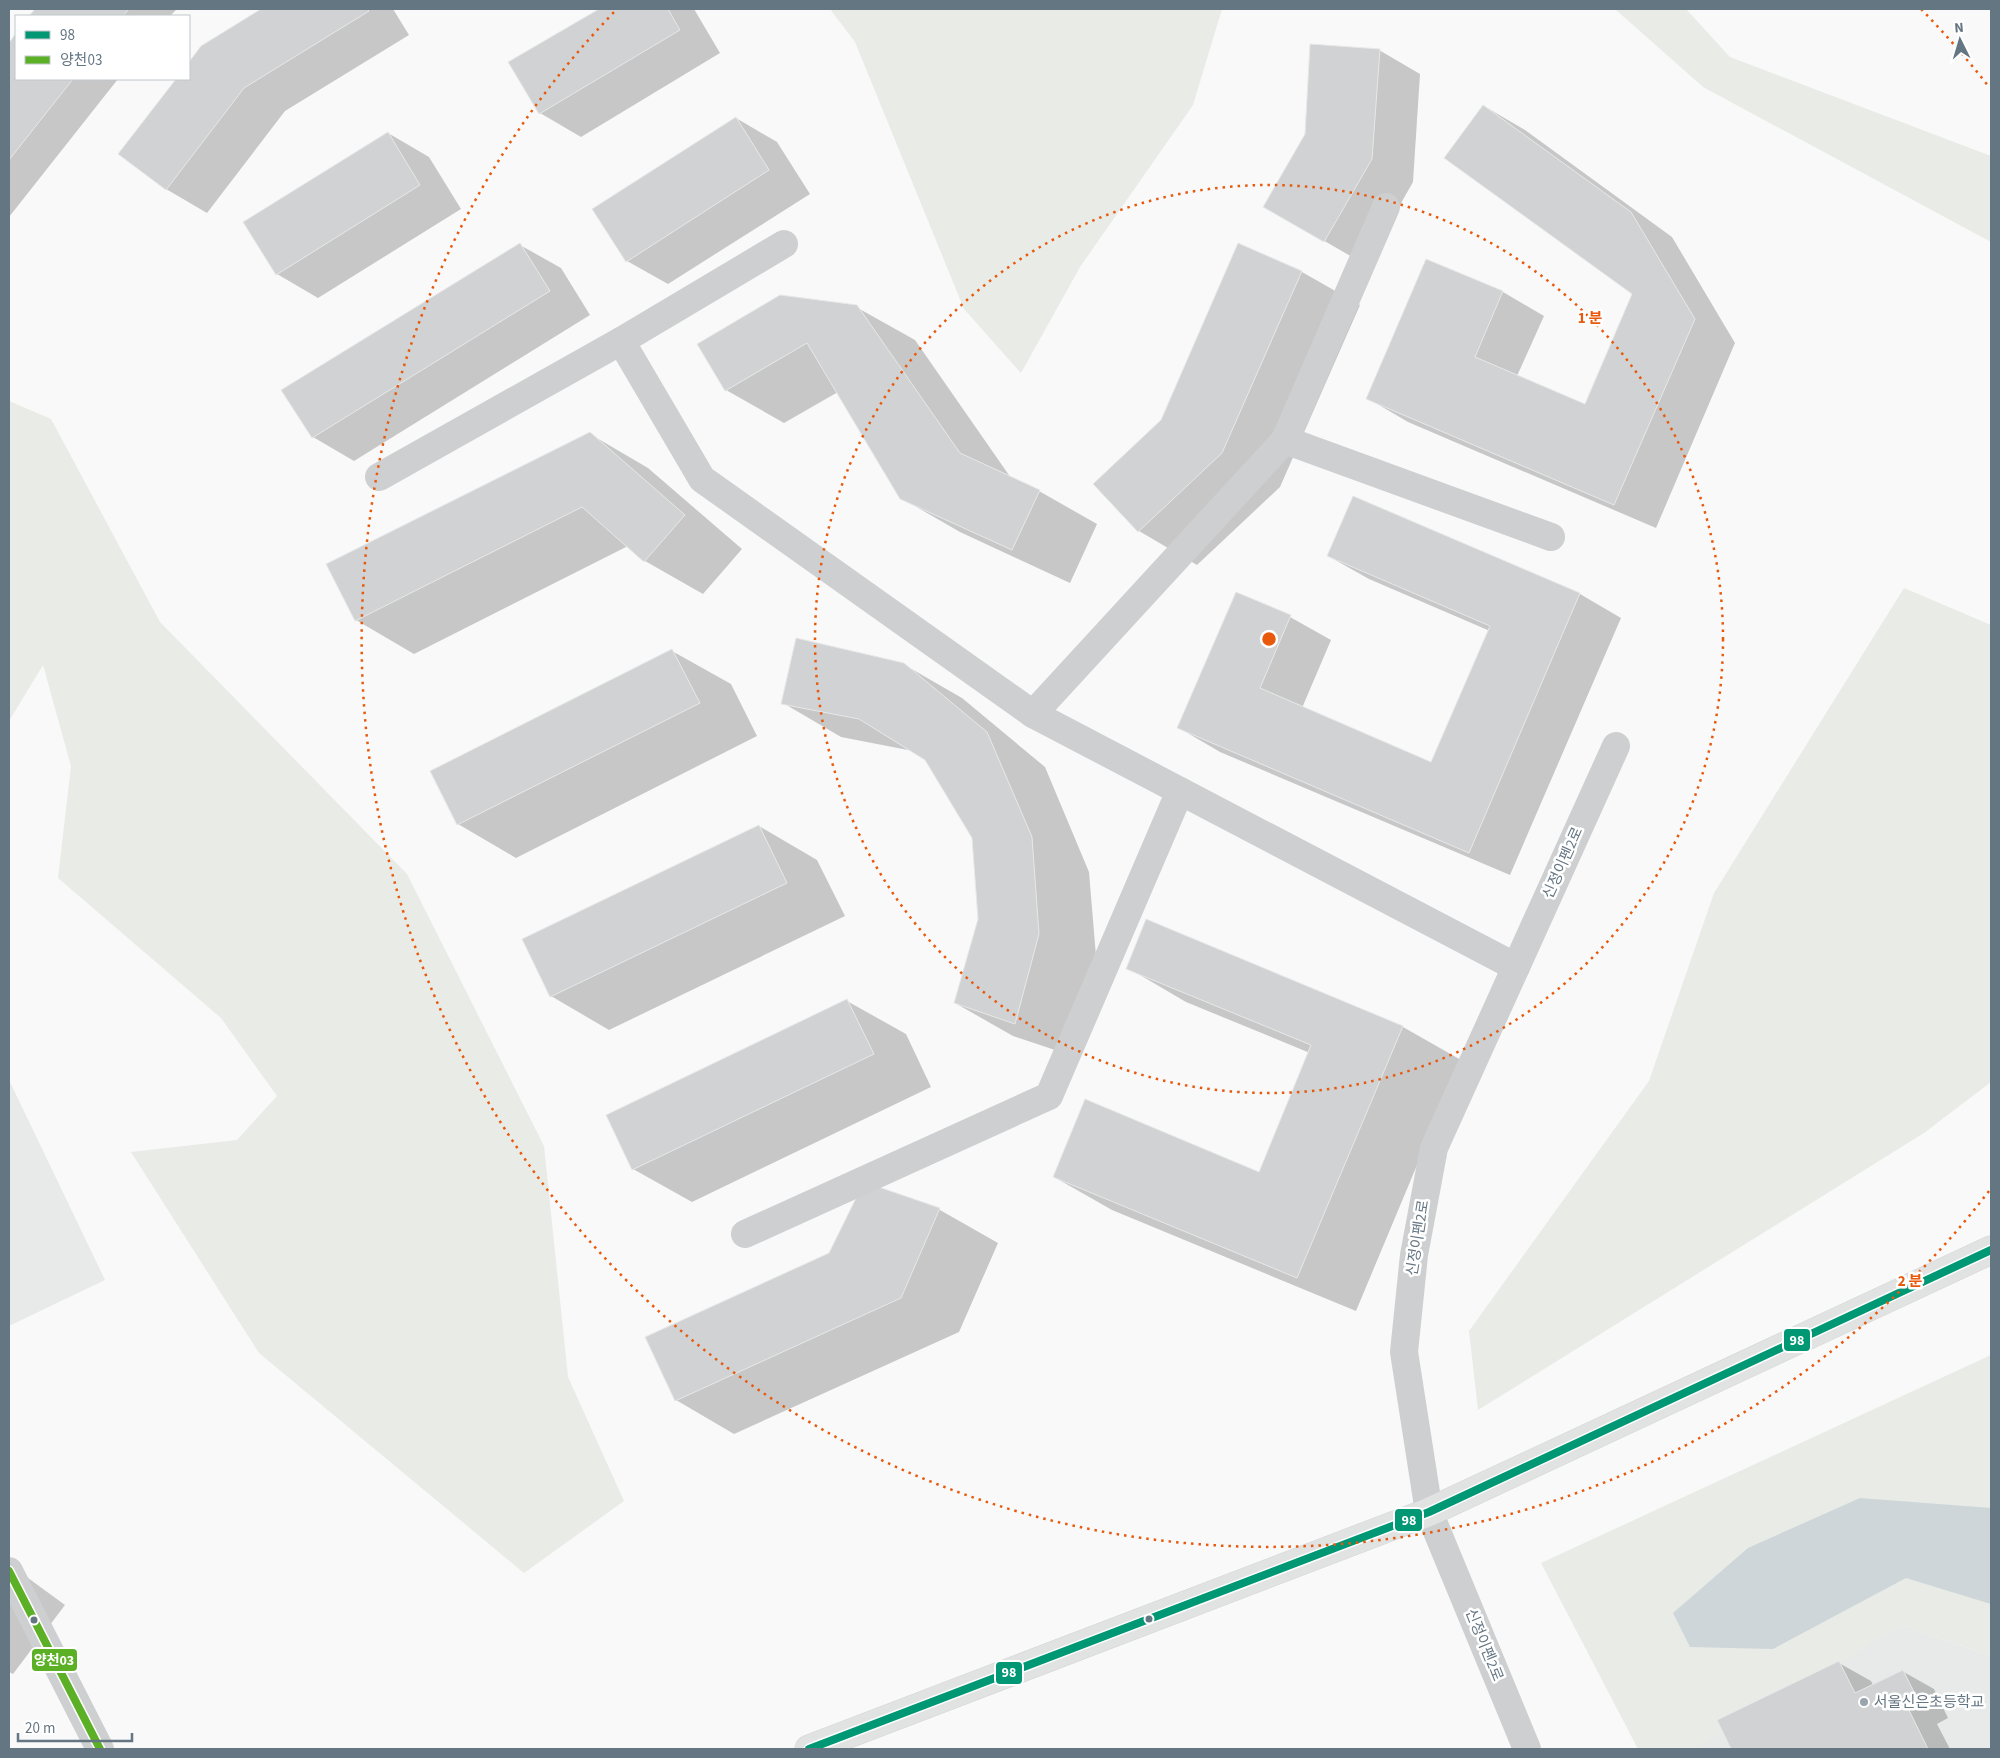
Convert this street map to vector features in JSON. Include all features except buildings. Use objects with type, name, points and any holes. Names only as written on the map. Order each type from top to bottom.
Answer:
[{"type":"main road","points":[[809,1749],[1429,1512],[1991,1250]]},
{"type":"street","points":[[1033,714],[1285,440],[1386,207]]},
{"type":"street","points":[[378,477],[621,341],[784,244]]},
{"type":"street","points":[[621,341],[702,479],[1033,714],[1516,967]]},
{"type":"street","points":[[1285,440],[1551,537]]},
{"type":"street","name":"신정이펜2로","points":[[1527,1749],[1429,1512],[1404,1352],[1414,1255],[1434,1148],[1616,746]]},
{"type":"street","points":[[745,1234],[1049,1096],[1180,791]]},
{"type":"street","points":[[9,1571],[100,1749]]},
{"type":"shaded area","points":[[830,9],[1222,9],[1193,105],[1080,267],[1021,373],[964,309],[855,42]]},
{"type":"shaded area","points":[[1615,9],[1686,9],[1730,57],[1991,156],[1991,242],[1703,87]]},
{"type":"shaded area","points":[[9,401],[51,419],[160,622],[407,874],[544,1146],[568,1377],[624,1501],[524,1573],[259,1353],[131,1152],[237,1140],[277,1096],[221,1018],[58,878],[71,766],[43,665],[9,721]]},
{"type":"shaded area","points":[[1904,588],[1991,625],[1991,1082],[1924,1133],[1478,1410],[1469,1331],[1649,1081],[1714,893]]},
{"type":"shaded area","points":[[9,1080],[105,1280],[9,1326]]},
{"type":"shaded area","points":[[1991,1355],[1991,1656],[1902,1625],[1696,1749],[1638,1749],[1541,1563]]},
{"type":"shaded area","points":[[1860,1498],[1991,1508],[1991,1604],[1906,1578],[1773,1649],[1690,1647],[1673,1613],[1748,1548]]},
{"type":"shaded area","name":"서울신은초등학교","points":[[1902,1625],[1991,1656],[1991,1749],[1635,1749]]},
{"type":"transit line","name":"98","points":[[809,1749],[1429,1512],[1991,1250]]},
{"type":"transit line","name":"양천03","points":[[9,1571],[100,1749]]},
{"type":"place","name":"서울신은초등학교","points":[[1864,1702]]}]
